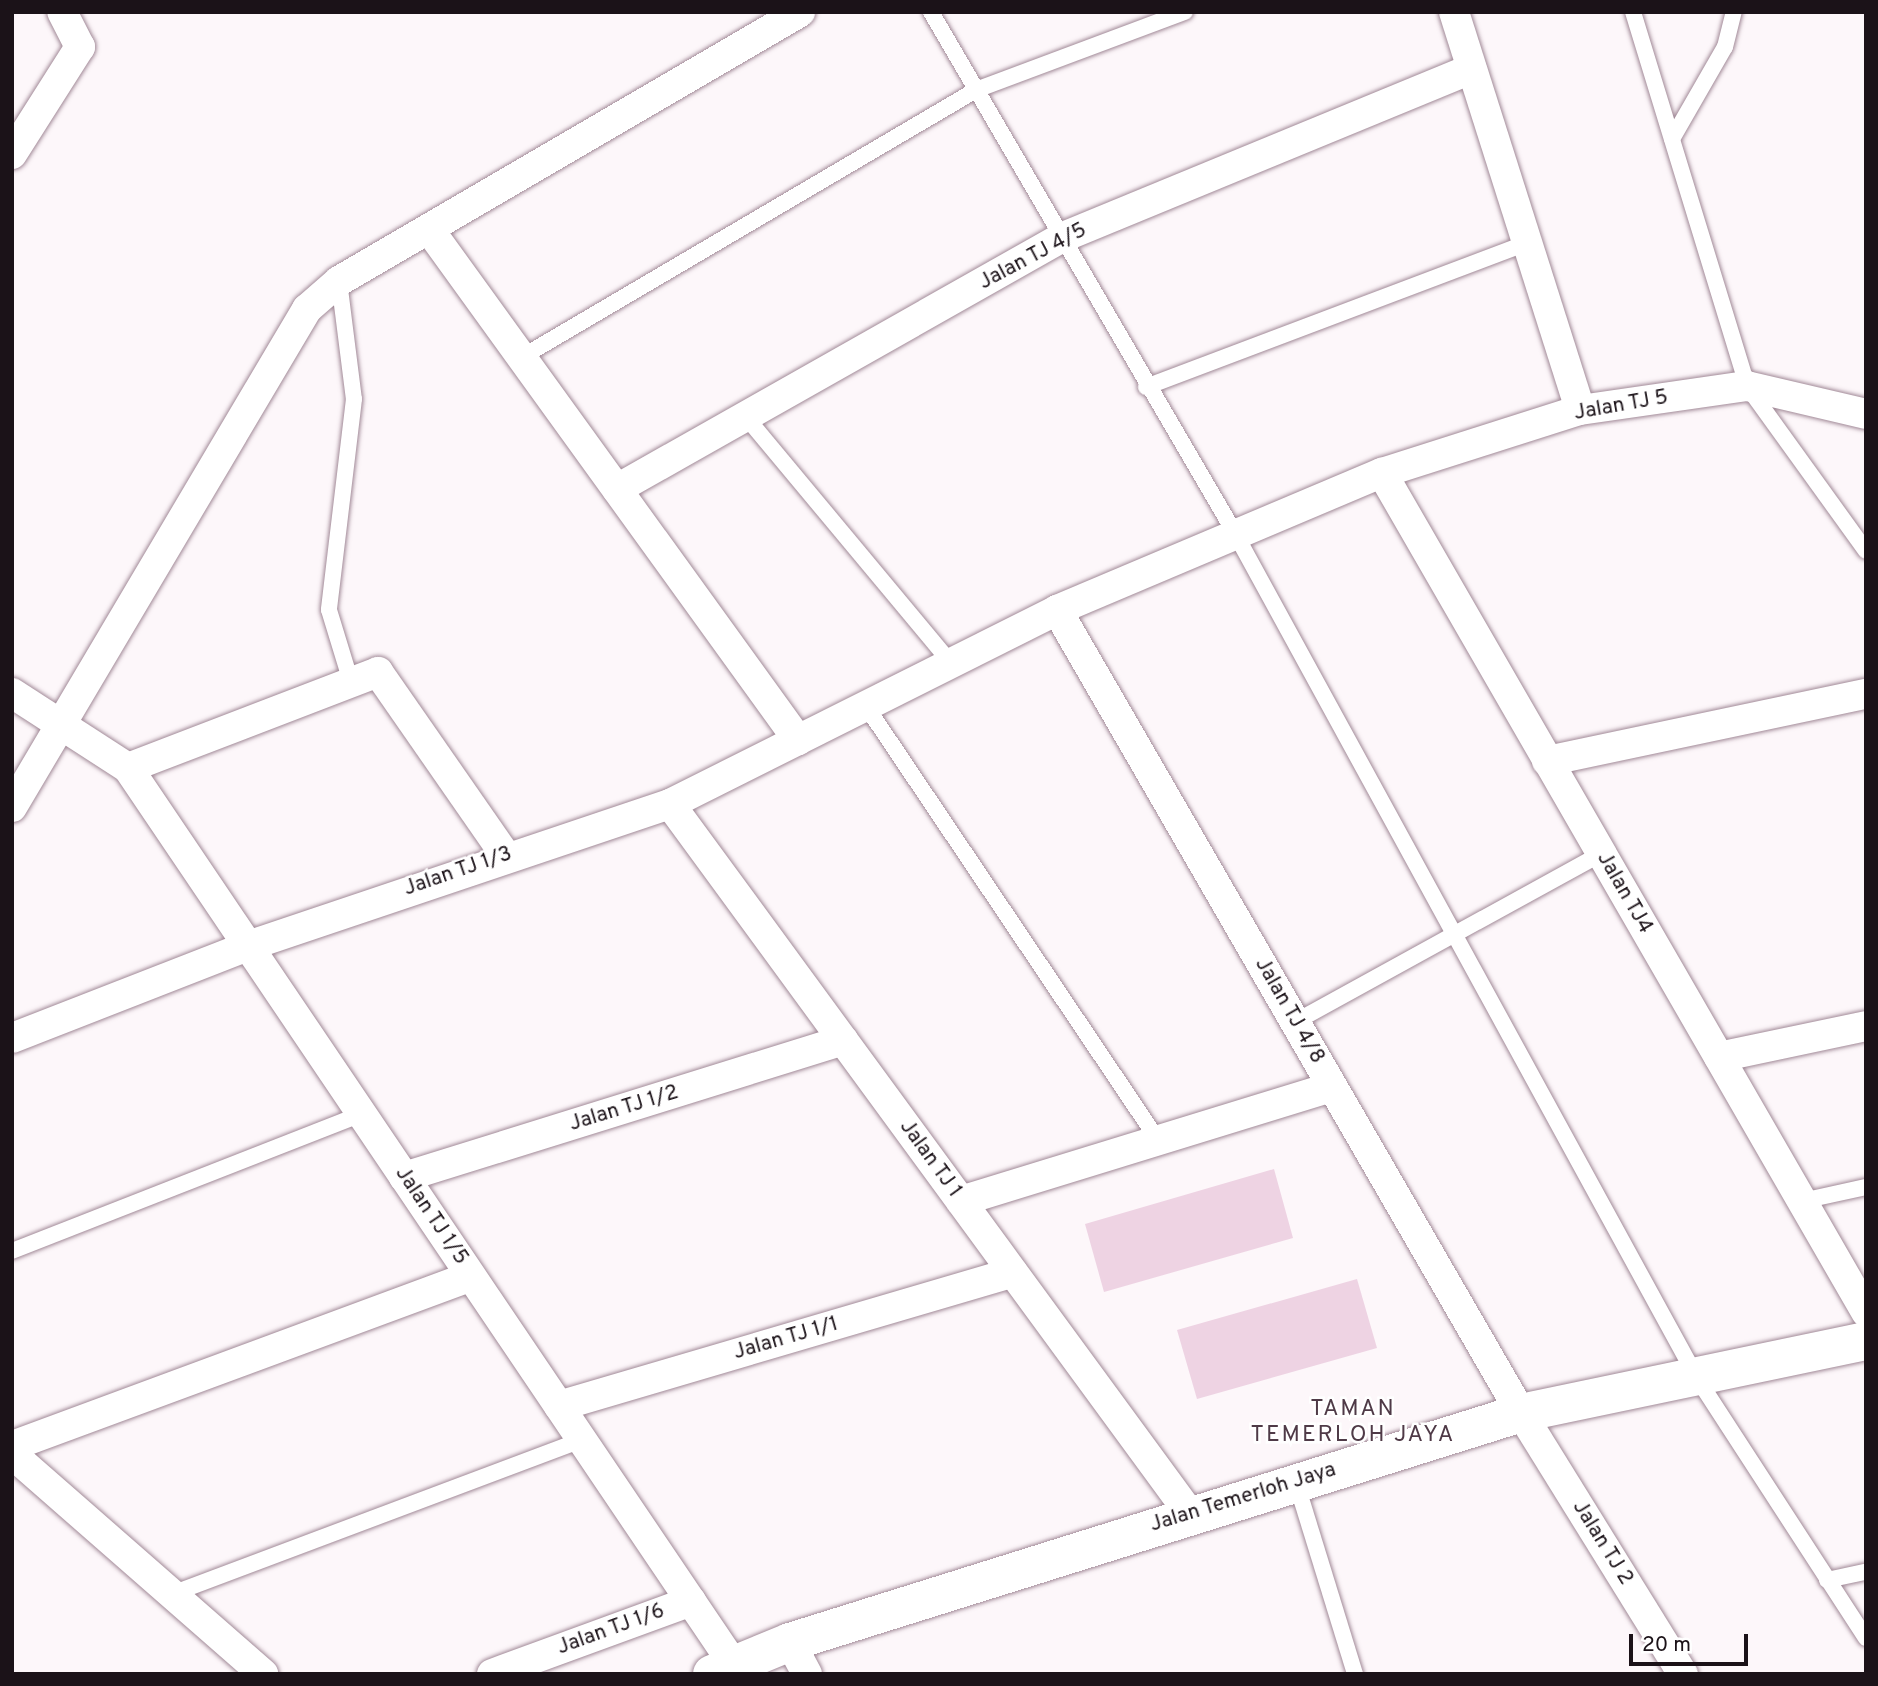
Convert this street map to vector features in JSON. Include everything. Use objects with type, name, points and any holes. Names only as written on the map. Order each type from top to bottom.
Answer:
[{"type":"street","points":[[12,154],[80,47],[62,12]]},
{"type":"street","points":[[12,807],[60,724],[194,508],[307,309],[340,281],[431,232],[800,12]]},
{"type":"street","points":[[1454,12],[1580,411]]},
{"type":"street","name":"Jalan TJ 4/5","points":[[617,489],[1061,238],[1472,69]]},
{"type":"street","points":[[431,232],[798,740]]},
{"type":"street","name":"Jalan TJ 5","points":[[1057,610],[1382,474],[1580,411],[1747,386],[1866,414]]},
{"type":"street","name":"Jalan TJ4","points":[[1382,474],[1866,1312]]},
{"type":"street","name":"Jalan TJ 1/3","points":[[12,1038],[248,946],[505,855],[670,804],[1057,610]]},
{"type":"street","name":"Jalan TJ 4/8","points":[[1057,610],[1521,1413]]},
{"type":"street","points":[[12,693],[128,768],[378,671],[505,855]]},
{"type":"street","points":[[1547,761],[1866,694]]},
{"type":"street","name":"Jalan TJ 1/5","points":[[128,768],[691,1601],[723,1669]]},
{"type":"street","name":"Jalan TJ 1","points":[[670,804],[1190,1514]]},
{"type":"street","points":[[1719,1057],[1866,1026]]},
{"type":"street","name":"Jalan TJ 1/2","points":[[404,1177],[843,1040]]},
{"type":"street","points":[[961,1202],[1332,1087]]},
{"type":"street","name":"Jalan TJ 1/1","points":[[559,1406],[1013,1272]]},
{"type":"street","points":[[12,1446],[471,1276]]},
{"type":"street","name":"Jalan Temerloh Jaya","points":[[723,1669],[798,1658],[1190,1514],[1521,1413],[1866,1341]]},
{"type":"street","name":"Jalan TJ 2","points":[[1521,1413],[1683,1674]]},
{"type":"street","points":[[12,1454],[263,1674]]},
{"type":"street","name":"Jalan TJ 1/6","points":[[492,1674],[691,1601]]},
{"type":"lane","points":[[931,12],[1146,387],[1236,535],[1697,1378],[1866,1638]]},
{"type":"lane","points":[[522,358],[976,90],[1185,12]]},
{"type":"lane","points":[[1633,12],[1747,386],[1866,551]]},
{"type":"lane","points":[[1672,139],[1725,47],[1734,12]]},
{"type":"lane","points":[[1146,387],[1527,243]]},
{"type":"lane","points":[[340,281],[354,400],[330,610],[351,682]]},
{"type":"lane","points":[[746,417],[951,663]]},
{"type":"lane","points":[[866,706],[1158,1140]]},
{"type":"lane","points":[[1296,1022],[1601,854]]},
{"type":"lane","points":[[12,1251],[361,1114]]},
{"type":"lane","points":[[1802,1201],[1866,1187]]},
{"type":"lane","points":[[172,1594],[582,1440]]},
{"type":"lane","points":[[1296,1482],[1356,1674]]},
{"type":"lane","points":[[1827,1580],[1866,1572]]},
{"type":"building","points":[[1274,1169],[1293,1238],[1104,1292],[1085,1224]]},
{"type":"building","points":[[1357,1279],[1377,1348],[1197,1399],[1177,1330]]},
{"type":"district","name":"TAMAN TEMERLOH JAYA","points":[[1353,1423]]}]
